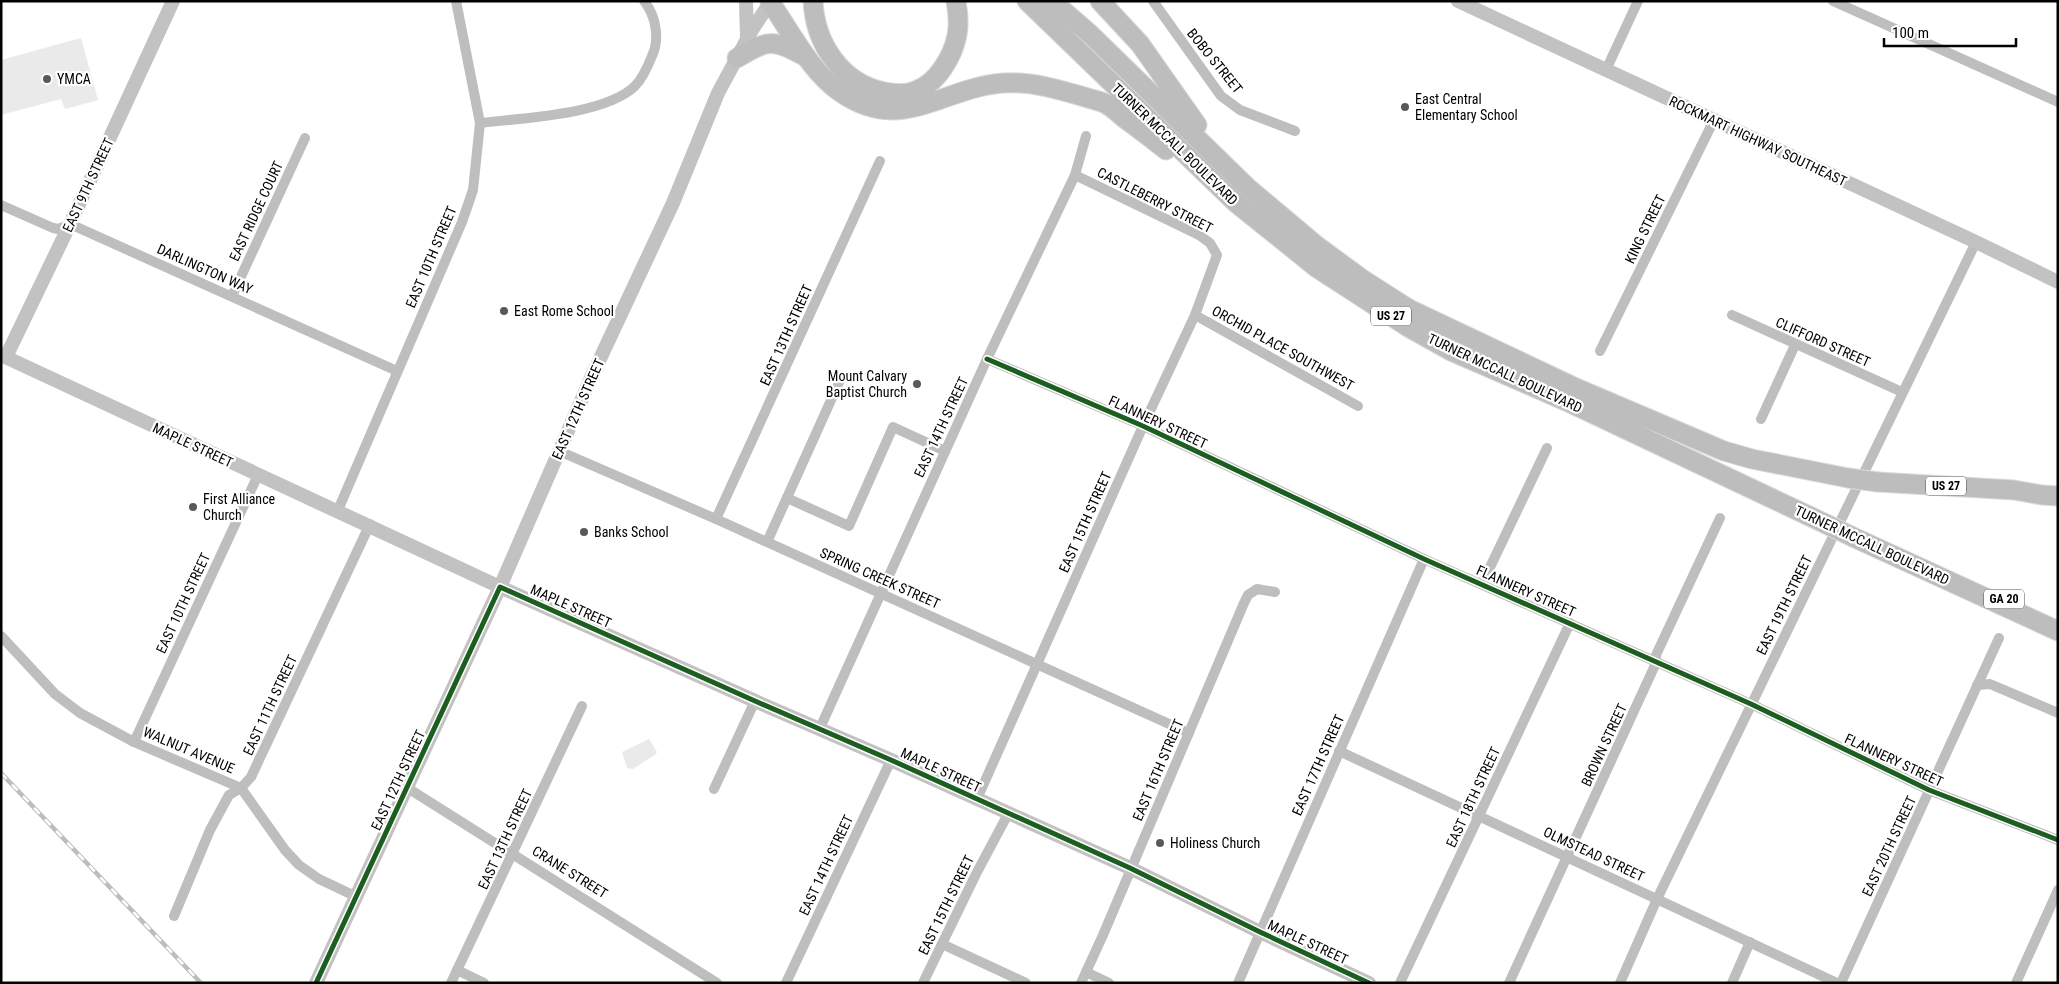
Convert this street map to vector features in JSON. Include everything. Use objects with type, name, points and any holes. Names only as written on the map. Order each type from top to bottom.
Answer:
[{"type":"highway","points":[[810,6],[826,50],[849,77],[872,89],[898,94],[916,91],[928,84],[940,71],[952,53],[958,34],[956,1]]},
{"type":"highway","name":"TURNER MCCALL BOULEVARD","points":[[1028,1],[1235,202],[1317,268],[1408,327],[1451,351],[1566,401],[1853,537],[2058,631]]},
{"type":"highway","name":"TURNER MCCALL BOULEVARD","points":[[1052,1],[1091,35],[1219,157],[1248,188],[1317,246],[1362,279],[1409,309],[1568,384],[1724,451],[1769,463],[1848,478],[1878,482],[2014,490],[2058,496]]},
{"type":"highway","points":[[1100,1],[1140,44],[1219,157]]},
{"type":"highway","points":[[770,2],[817,70],[840,92],[861,103],[890,111],[902,111],[967,90],[1004,83],[1052,88],[1106,104],[1235,202]]},
{"type":"highway","points":[[737,58],[760,45],[768,43],[786,46],[809,59]]},
{"type":"highway","points":[[2014,490],[2058,488]]},
{"type":"highway","name":"GA 20","points":[[1950,581],[2058,619]]},
{"type":"main road","name":"EAST 9TH STREET","points":[[3,360],[70,224],[173,1]]},
{"type":"main road","points":[[746,1],[748,39]]},
{"type":"main road","name":"ROCKMART HIGHWAY SOUTHEAST","points":[[1458,1],[2058,282]]},
{"type":"main road","name":"EAST 12TH STREET","points":[[316,983],[500,587],[559,451],[673,203],[718,93],[770,2]]},
{"type":"main road","name":"MAPLE STREET","points":[[3,360],[370,524],[500,587],[755,701],[820,728],[1130,868],[1369,983]]},
{"type":"street","name":"EAST 10TH STREET","points":[[338,510],[462,222],[473,190],[480,122],[456,1]]},
{"type":"street","points":[[480,122],[572,112],[617,99],[636,85],[647,70],[656,43],[655,24],[644,1]]},
{"type":"street","points":[[1606,70],[1638,1]]},
{"type":"street","points":[[1833,1],[2058,102]]},
{"type":"street","name":"BOBO STREET","points":[[1153,3],[1221,96],[1230,104],[1295,130]]},
{"type":"street","name":"KING STREET","points":[[1600,351],[1714,120]]},
{"type":"street","name":"EAST 14TH STREET","points":[[820,728],[987,359],[1075,175],[1086,136]]},
{"type":"street","name":"EAST RIDGE COURT","points":[[232,296],[304,138]]},
{"type":"street","name":"EAST 13TH STREET","points":[[716,519],[880,161]]},
{"type":"street","name":"CASTLEBERRY STREET","points":[[1075,175],[1198,235],[1210,243],[1216,255]]},
{"type":"street","name":"DARLINGTON WAY","points":[[1,204],[53,228],[70,224],[397,371]]},
{"type":"street","name":"EAST 19TH STREET","points":[[1620,983],[1657,899],[1976,242]]},
{"type":"street","name":"EAST 15TH STREET","points":[[977,799],[1143,426],[1195,315],[1216,255]]},
{"type":"street","name":"ORCHID PLACE SOUTHWEST","points":[[1195,315],[1358,406]]},
{"type":"street","name":"CLIFFORD STREET","points":[[1732,315],[1902,392]]},
{"type":"street","points":[[1761,419],[1795,345]]},
{"type":"street","name":"FLANNERY STREET","points":[[987,359],[1143,426],[1424,559],[1751,704],[1929,790],[2058,840]]},
{"type":"street","points":[[767,542],[841,378]]},
{"type":"street","points":[[787,498],[848,526],[893,427],[945,451]]},
{"type":"street","points":[[1482,584],[1547,448]]},
{"type":"street","name":"SPRING CREEK STREET","points":[[559,451],[716,519],[1189,733]]},
{"type":"street","name":"EAST 10TH STREET","points":[[134,742],[258,475]]},
{"type":"street","name":"BROWN STREET","points":[[1509,983],[1656,663],[1656,655],[1720,518]]},
{"type":"street","name":"EAST 11TH STREET","points":[[174,916],[210,830],[225,802],[229,795],[241,788],[251,777],[370,524]]},
{"type":"street","name":"EAST 17TH STREET","points":[[1238,983],[1424,559]]},
{"type":"street","name":"EAST 16TH STREET","points":[[1081,983],[1248,595],[1257,589],[1276,592]]},
{"type":"street","name":"EAST 18TH STREET","points":[[1400,983],[1570,623]]},
{"type":"street","name":"WALNUT AVENUE","points":[[1,636],[66,703],[80,713],[134,742],[241,788],[285,850],[299,865],[325,882],[357,897]]},
{"type":"street","name":"EAST 20TH STREET","points":[[1841,983],[1999,638]]},
{"type":"street","points":[[1977,685],[1990,684],[2058,713]]},
{"type":"street","points":[[714,789],[755,701]]},
{"type":"street","name":"EAST 13TH STREET","points":[[451,983],[582,706]]},
{"type":"street","name":"OLMSTEAD STREET","points":[[1339,751],[1837,983]]},
{"type":"street","name":"EAST 14TH STREET","points":[[786,983],[891,760]]},
{"type":"street","name":"CRANE STREET","points":[[406,787],[514,853],[717,983]]},
{"type":"street","name":"EAST 15TH STREET","points":[[923,983],[1008,814]]},
{"type":"street","points":[[2016,983],[2058,890]]},
{"type":"street","points":[[1732,983],[1750,942]]},
{"type":"street","points":[[942,944],[1026,983]]},
{"type":"street","points":[[457,970],[484,983]]},
{"type":"street","points":[[1086,972],[1110,983]]},
{"type":"shaded area","name":"YMCA","points":[[81,38],[98,100],[65,109],[61,99],[1,115],[1,60]]},
{"type":"shaded area","points":[[649,739],[657,752],[656,754],[633,769],[627,768],[622,752]]},
{"type":"railway","points":[[1,773],[201,983]]},
{"type":"cycle path","points":[[987,359],[1143,426],[1424,559],[1751,704],[1929,790],[2058,840]]},
{"type":"cycle path","points":[[316,983],[500,587],[1130,868],[1369,983]]},
{"type":"place","name":"YMCA","points":[[47,79]]},
{"type":"place","name":"East Central Elementary School","points":[[1405,107]]},
{"type":"place","name":"East Rome School","points":[[504,311]]},
{"type":"place","name":"Mount Calvary Baptist Church","points":[[917,384]]},
{"type":"place","name":"First Alliance Church","points":[[193,507]]},
{"type":"place","name":"Banks School","points":[[584,532]]},
{"type":"place","name":"Holiness Church","points":[[1160,843]]}]
